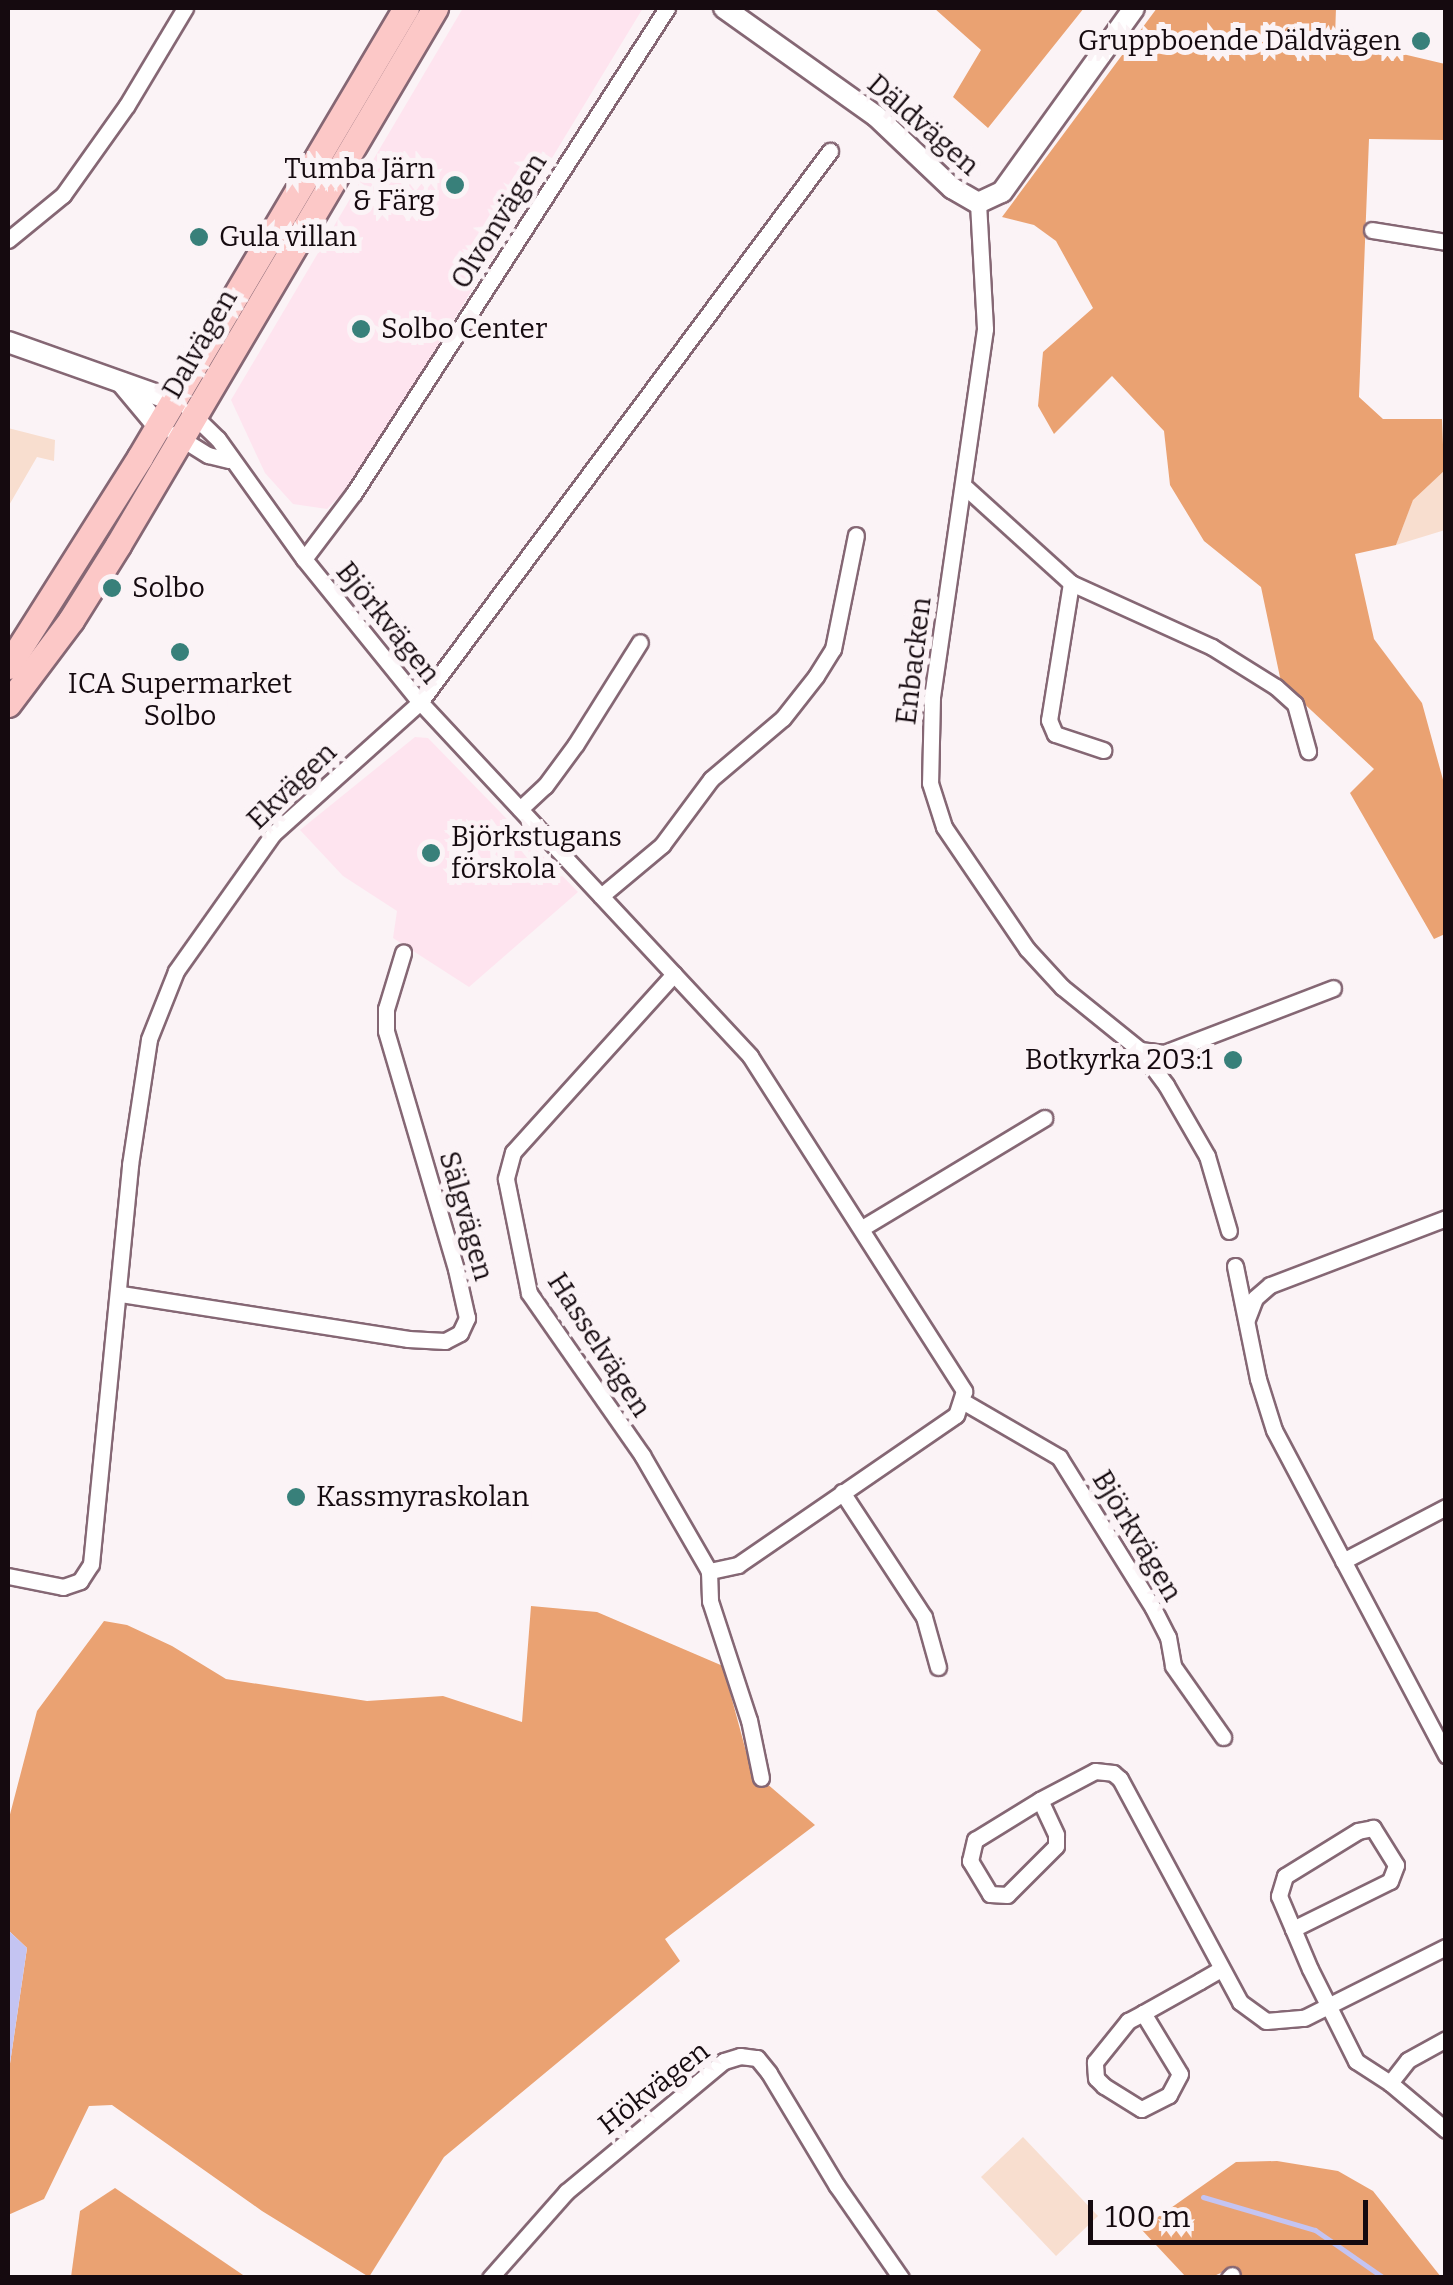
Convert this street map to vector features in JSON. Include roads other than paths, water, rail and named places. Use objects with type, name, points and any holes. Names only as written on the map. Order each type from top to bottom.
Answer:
[{"type":"main road","name":"Dalvägen","points":[[8,704],[70,620],[169,432],[406,8]]},
{"type":"main road","name":"Dalvägen","points":[[183,407],[435,8]]},
{"type":"main road","name":"Dalvägen","points":[[8,666],[169,432]]},
{"type":"street","points":[[8,240],[63,195],[127,104],[186,8]]},
{"type":"street","name":"Olvonvägen","points":[[304,559],[354,493],[667,8]]},
{"type":"street","name":"Däldvägen","points":[[724,8],[876,116],[952,188],[978,203],[1002,192],[1134,8]]},
{"type":"street","name":"Ekvägen","points":[[8,1576],[41,1586],[80,1582],[96,1543],[130,1165],[146,1057],[167,988],[224,899],[273,834],[420,702],[830,151]]},
{"type":"street","name":"Enbacken","points":[[978,203],[986,303],[964,486],[932,697],[928,777],[938,810],[964,861],[1027,949],[1062,987],[1140,1050],[1199,1140],[1218,1183],[1229,1231]]},
{"type":"street","points":[[1372,230],[1446,242]]},
{"type":"street","points":[[8,342],[118,377],[183,407]]},
{"type":"street","points":[[118,377],[169,432]]},
{"type":"street","name":"Björkvägen","points":[[183,407],[218,440],[228,460],[304,559],[420,702],[750,1056],[954,1372],[964,1402],[1059,1457],[1153,1608],[1168,1637],[1173,1666],[1223,1737]]},
{"type":"street","name":"Björkvägen","points":[[169,432],[208,455],[228,460]]},
{"type":"street","points":[[964,486],[1071,583],[1212,646],[1276,687],[1295,704],[1308,751]]},
{"type":"street","points":[[601,896],[662,845],[711,779],[783,718],[816,676],[834,649],[856,535]]},
{"type":"street","points":[[1071,583],[1049,720],[1055,734],[1103,750]]},
{"type":"street","points":[[520,809],[568,755],[640,642]]},
{"type":"street","name":"Sälgvägen","points":[[121,1294],[408,1339],[445,1341],[460,1334],[468,1318],[386,1030],[392,981],[402,953]]},
{"type":"street","name":"Hasselvägen","points":[[674,974],[513,1152],[506,1180],[529,1293],[642,1455],[709,1571],[710,1602],[749,1720],[761,1778]]},
{"type":"street","points":[[1140,1050],[1164,1053],[1333,988]]},
{"type":"street","points":[[862,1228],[1044,1118]]},
{"type":"street","points":[[1247,1321],[1248,1308],[1270,1286],[1446,1218]]},
{"type":"street","points":[[1236,1266],[1274,1430],[1446,1756]]},
{"type":"street","points":[[709,1571],[738,1565],[956,1415],[964,1402]]},
{"type":"street","points":[[842,1492],[924,1617],[938,1667]]},
{"type":"street","points":[[1344,1561],[1446,1507]]},
{"type":"street","points":[[1040,1800],[1056,1846],[1008,1895],[990,1894],[970,1861],[970,1847],[980,1835],[1040,1800],[1096,1770],[1120,1779],[1240,2002],[1266,2021],[1293,2022],[1446,1947]]},
{"type":"street","points":[[1292,1929],[1390,1881],[1396,1865],[1374,1828],[1358,1830],[1281,1880],[1278,1896],[1292,1929],[1356,2061],[1390,2083],[1446,2130]]},
{"type":"street","points":[[1143,2013],[1180,2074],[1169,2096],[1142,2109],[1104,2086],[1094,2071],[1095,2062],[1119,2030],[1143,2013],[1221,1969]]},
{"type":"street","points":[[1390,2083],[1408,2060],[1446,2039]]},
{"type":"street","name":"Hökvägen","points":[[490,2278],[566,2192],[724,2061],[740,2056],[758,2058],[769,2073],[846,2200],[900,2278]]},
{"type":"water","points":[[8,1930],[27,1948],[8,2077]]},
{"type":"waterway","points":[[1203,2197],[1315,2230],[1384,2278]]},
{"type":"place","name":"Gruppboende Däldvägen","points":[[1421,41]]},
{"type":"place","name":"Tumba Järn & Färg","points":[[455,185]]},
{"type":"place","name":"Gula villan","points":[[199,237]]},
{"type":"place","name":"Solbo Center","points":[[361,329]]},
{"type":"place","name":"Solbo","points":[[112,588]]},
{"type":"place","name":"ICA Supermarket Solbo","points":[[180,652]]},
{"type":"place","name":"Björkstugans förskola","points":[[431,853]]},
{"type":"place","name":"Botkyrka 203:1","points":[[1233,1060]]},
{"type":"place","name":"Kassmyraskolan","points":[[296,1497]]}]
